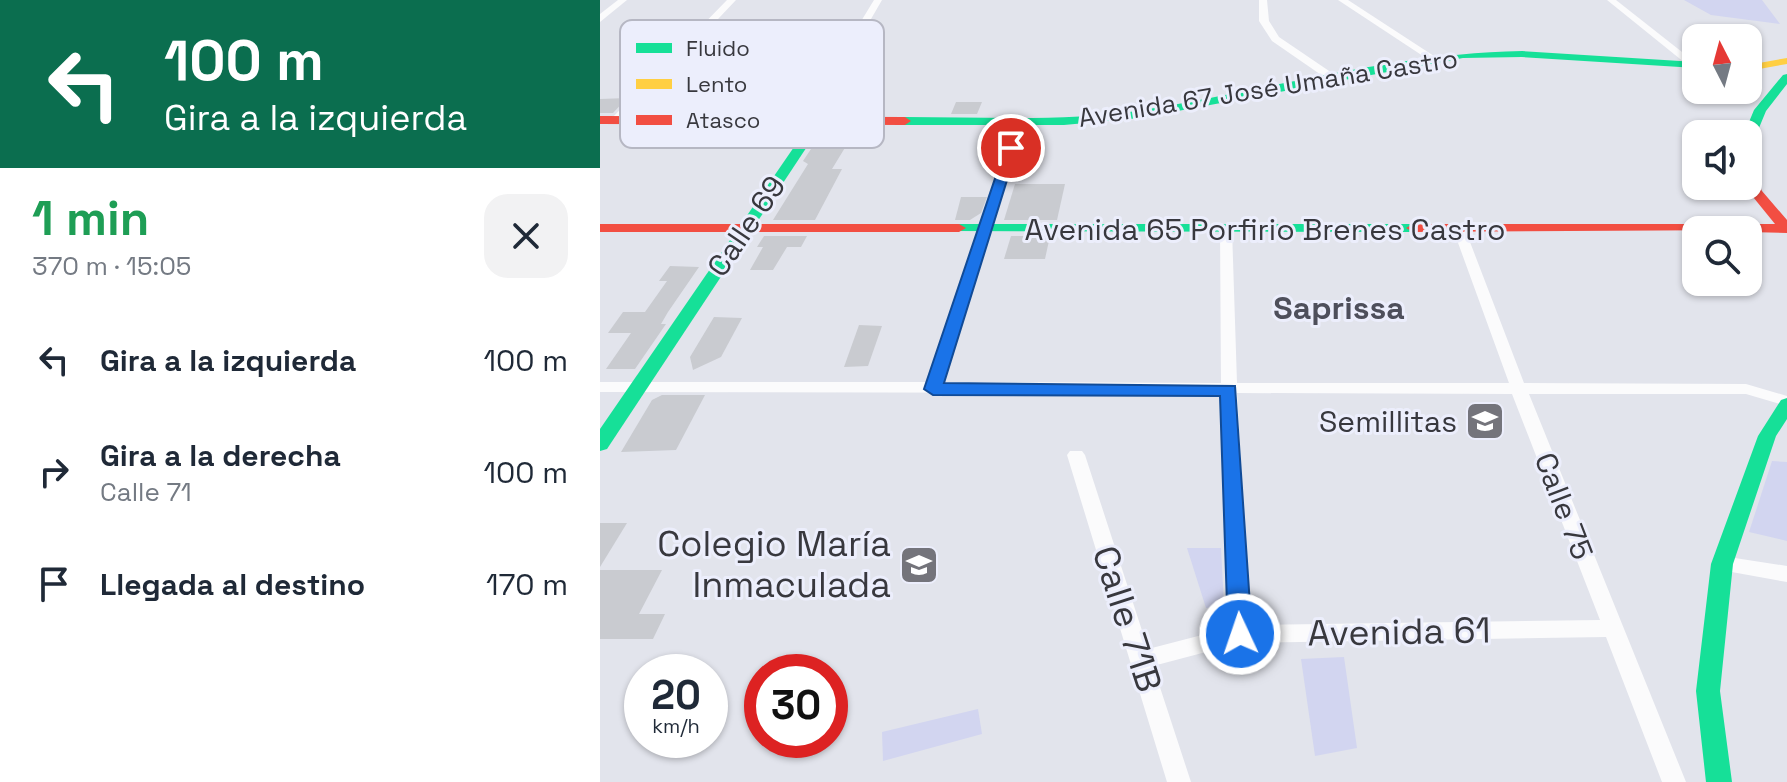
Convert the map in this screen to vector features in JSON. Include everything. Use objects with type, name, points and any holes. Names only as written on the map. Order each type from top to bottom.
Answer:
[{"type":"main road","name":"Avenida 67 José Umaña Castro","points":[[884,121],[1020,122],[1140,114],[1432,58],[1522,54],[1682,64]]},
{"type":"main road","points":[[1762,67],[1787,61]]},
{"type":"main road","points":[[1762,74],[1778,84],[1782,83]]},
{"type":"main road","points":[[1756,120],[1760,110],[1782,83]]},
{"type":"main road","points":[[600,136],[608,120]]},
{"type":"main road","name":"Calle 69","points":[[600,444],[799,148]]},
{"type":"main road","points":[[1762,199],[1787,228]]},
{"type":"main road","name":"Avenida 65 Porfirio Brenes Castro","points":[[600,228],[1787,228]]},
{"type":"main road","points":[[1719,782],[1708,691],[1722,564],[1767,436],[1787,403]]},
{"type":"street","points":[[600,19],[623,0]]},
{"type":"street","points":[[713,20],[732,0]]},
{"type":"street","name":"Calle 69","points":[[866,20],[878,0]]},
{"type":"street","points":[[1263,0],[1264,21],[1275,39],[1331,77]]},
{"type":"street","points":[[1342,0],[1432,58]]},
{"type":"street","points":[[1611,0],[1682,55]]},
{"type":"street","points":[[933,389],[1020,122]]},
{"type":"street","points":[[1226,229],[1229,390],[1240,634]]},
{"type":"street","name":"Calle 75","points":[[1459,229],[1519,390],[1674,782]]},
{"type":"street","points":[[600,387],[1746,389],[1787,403]]},
{"type":"street","name":"Calle 71B","points":[[1076,455],[1179,782]]},
{"type":"street","points":[[1722,564],[1787,574]]},
{"type":"street","name":"Avenida 61","points":[[1140,660],[1240,634],[1612,628]]},
{"type":"shaded area","points":[[1684,0],[1762,0],[1780,24],[1711,15]]},
{"type":"shaded area","points":[[1772,461],[1787,462],[1787,541],[1749,532]]},
{"type":"shaded area","points":[[1187,548],[1221,548],[1224,606],[1206,608]]},
{"type":"shaded area","points":[[1344,657],[1357,748],[1315,756],[1301,659]]},
{"type":"shaded area","points":[[978,709],[982,734],[883,761],[882,732]]},
{"type":"building","points":[[620,98],[620,106],[613,113],[600,113],[600,99]]},
{"type":"building","points":[[956,102],[982,102],[977,114],[951,114]]},
{"type":"building","points":[[812,148],[845,148],[832,169],[842,169],[815,220],[773,220],[808,164],[803,161]]},
{"type":"building","points":[[1015,184],[1065,184],[1057,220],[1004,220]]},
{"type":"building","points":[[961,197],[987,197],[981,213],[970,220],[955,220]]},
{"type":"building","points":[[764,236],[807,236],[801,247],[787,247],[773,270],[750,270],[763,247],[757,247]]},
{"type":"building","points":[[1011,236],[1050,236],[1045,259],[1004,259]]},
{"type":"building","points":[[670,266],[699,267],[635,369],[606,369],[631,333],[608,333],[623,312],[645,312],[667,281],[659,281]]},
{"type":"building","points":[[714,317],[742,318],[721,357],[693,370],[690,357]]},
{"type":"building","points":[[859,325],[882,326],[868,366],[844,367]]},
{"type":"building","points":[[662,395],[705,395],[676,450],[621,452],[652,400]]},
{"type":"building","points":[[600,523],[627,523],[600,567]]},
{"type":"building","points":[[600,570],[662,570],[639,614],[665,614],[653,639],[600,639]]},
{"type":"traffic: fast","points":[[905,121],[1064,121],[1140,114],[1463,55],[1522,54],[1682,64]]},
{"type":"traffic: fast","points":[[1756,120],[1760,110],[1787,77]]},
{"type":"traffic: fast","points":[[600,444],[800,148]]},
{"type":"traffic: fast","points":[[959,228],[1413,228]]},
{"type":"traffic: fast","points":[[1719,782],[1708,691],[1722,564],[1767,436],[1787,404]]},
{"type":"traffic: slow","points":[[1762,65],[1787,61]]},
{"type":"traffic: jam","points":[[600,120],[620,120]]},
{"type":"traffic: jam","points":[[884,121],[905,121]]},
{"type":"traffic: jam","points":[[1762,199],[1787,229]]},
{"type":"traffic: jam","points":[[600,228],[959,228]]},
{"type":"traffic: jam","points":[[1413,228],[1787,228]]},
{"type":"place","name":"Semillitas","points":[[1485,421]]},
{"type":"place","name":"Colegio María Inmaculada","points":[[919,565]]},
{"type":"district","name":"Saprissa","points":[[1339,308]]},
{"type":"route","points":[[1011,148],[933,389],[1229,390],[1240,634]]}]
